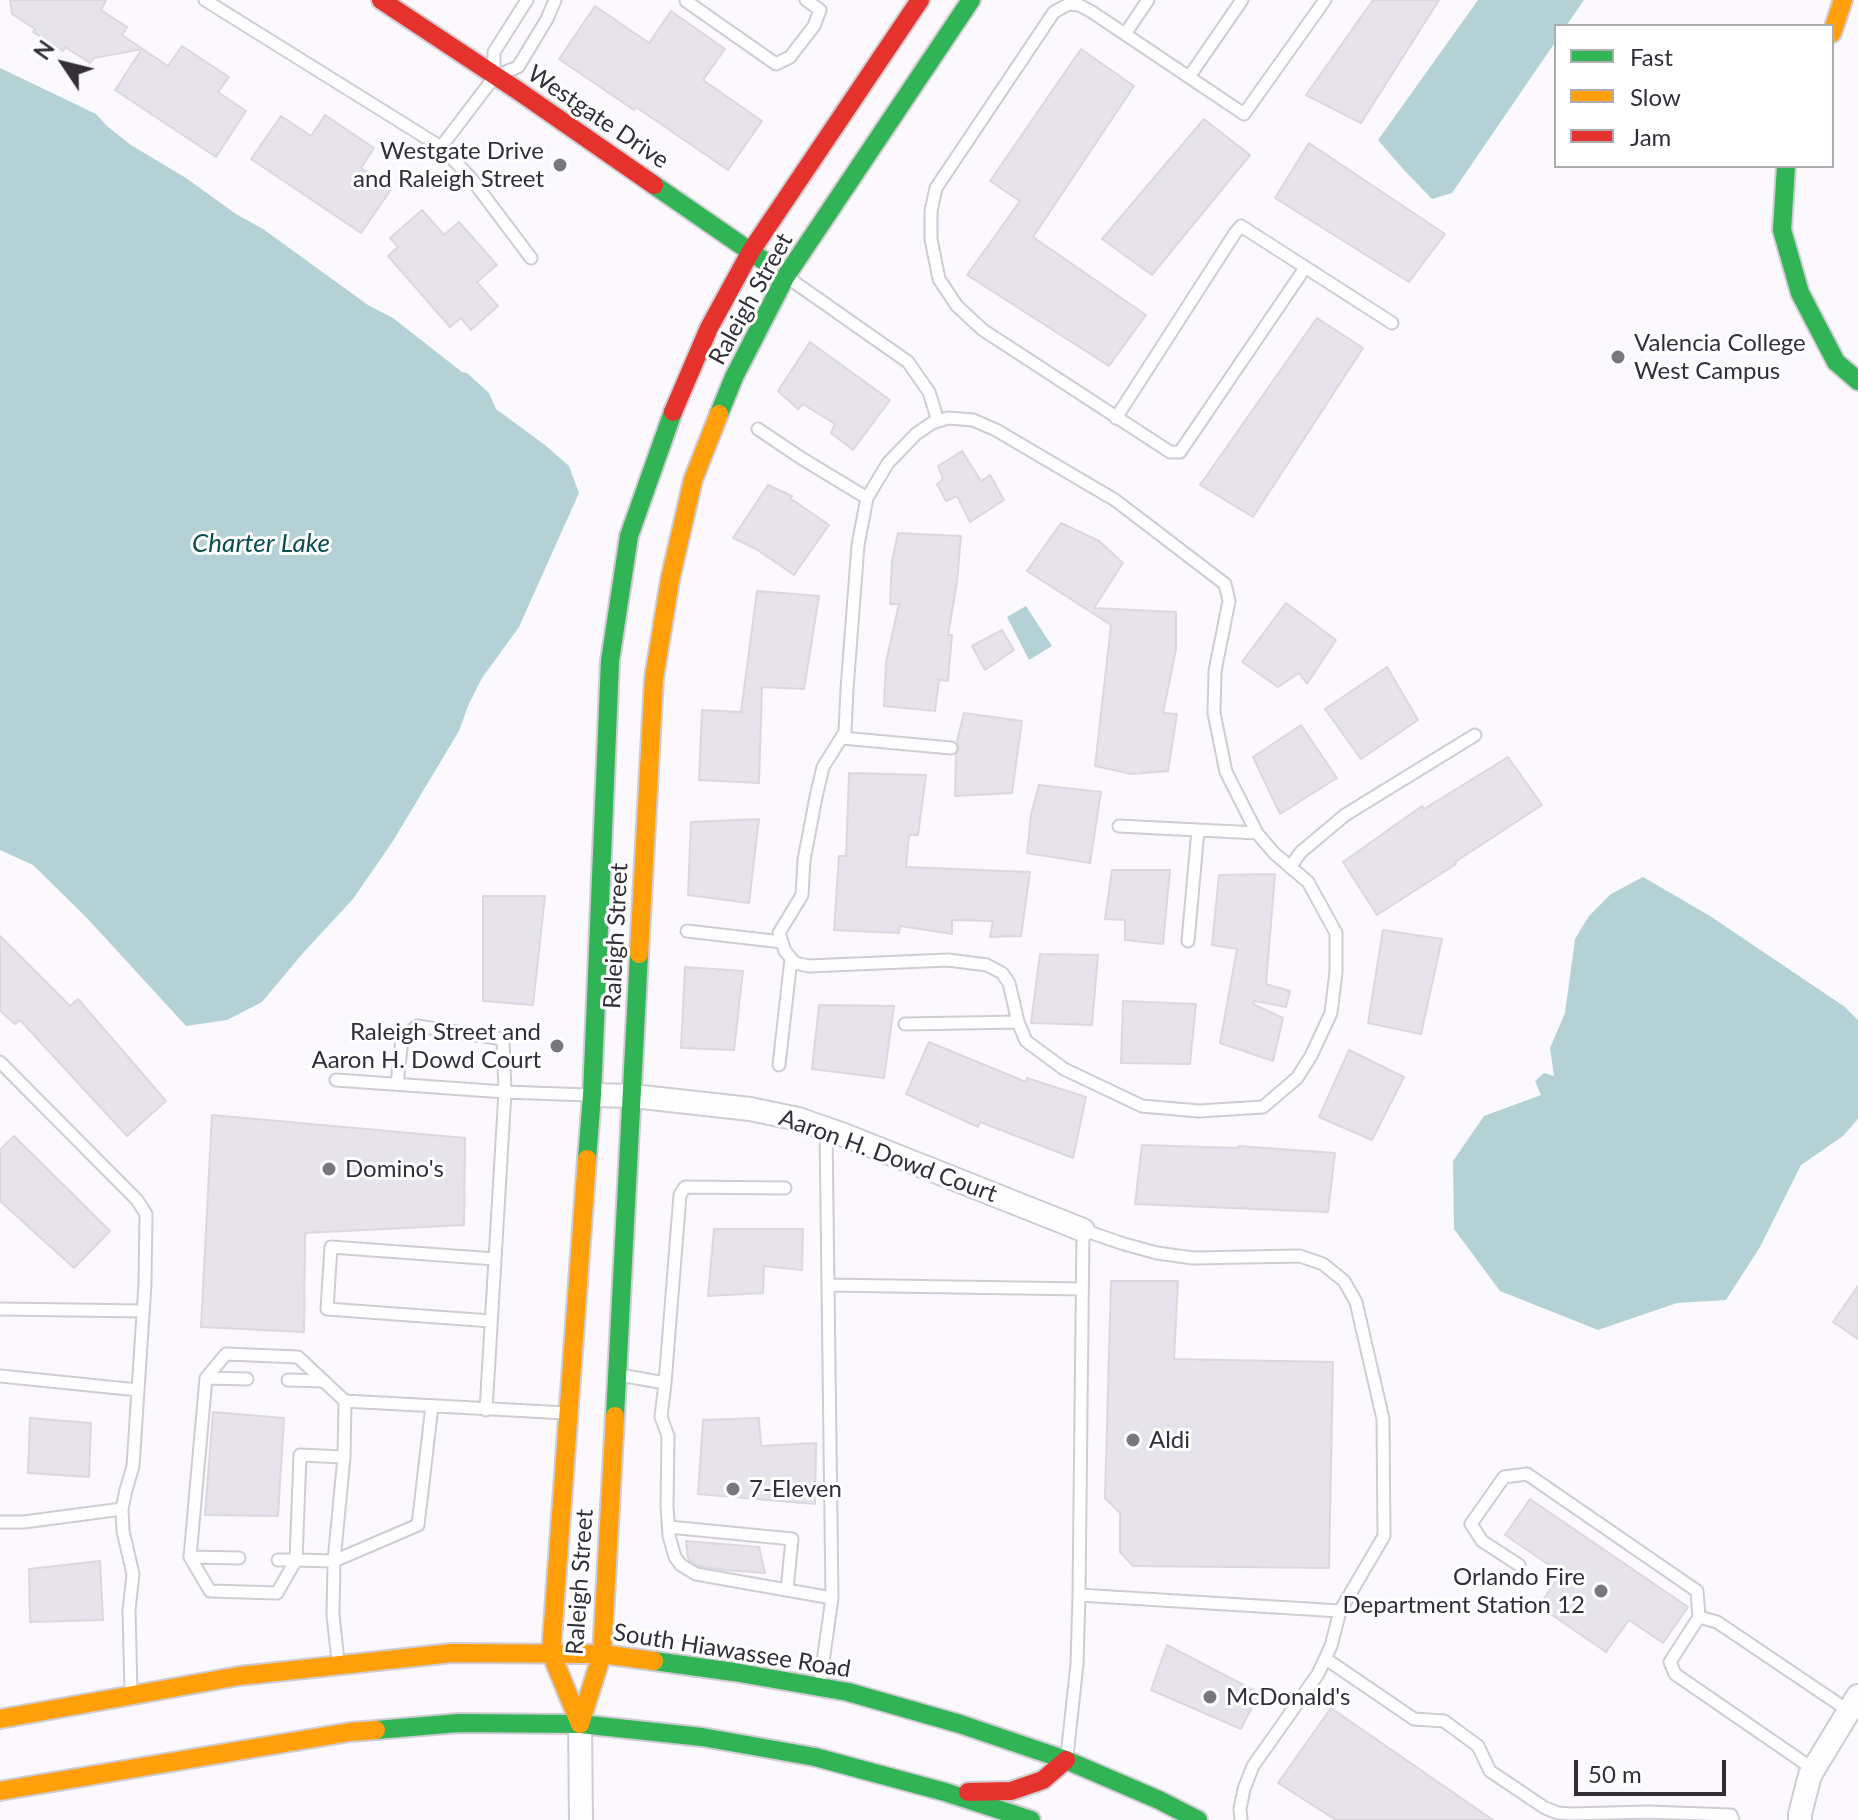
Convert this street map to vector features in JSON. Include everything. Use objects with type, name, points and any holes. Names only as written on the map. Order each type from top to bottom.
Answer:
[{"type":"street","name":"Westgate Drive","points":[[381,0],[786,276]]},
{"type":"street","name":"Raleigh Street","points":[[580,1724],[551,1653],[592,1095],[610,661],[629,536],[668,422],[709,328],[751,251],[920,0]]},
{"type":"street","name":"Raleigh Street","points":[[580,1724],[602,1654],[654,678],[670,580],[693,480],[734,377],[786,276],[971,0]]},
{"type":"street","points":[[1834,29],[1844,7]]},
{"type":"street","points":[[1786,168],[1782,230],[1800,293],[1836,362],[1858,381]]},
{"type":"street","name":"Aaron H. Dowd Court","points":[[592,1095],[633,1096],[750,1109],[798,1119],[1083,1230]]},
{"type":"street","name":"South Hiawassee Road","points":[[0,1719],[239,1676],[452,1653],[602,1654],[848,1692],[960,1724],[1066,1760],[1198,1820]]},
{"type":"street","points":[[1800,1820],[1813,1769],[1854,1704]]},
{"type":"street","points":[[0,1791],[350,1732],[459,1723],[580,1724],[702,1737],[815,1757],[945,1792],[1031,1820]]},
{"type":"street","points":[[580,1724],[581,1820]]},
{"type":"street","points":[[945,1792],[1011,1791],[1043,1780],[1066,1760]]},
{"type":"lane","points":[[205,0],[441,147],[470,177],[531,258]]},
{"type":"lane","points":[[495,76],[494,52],[527,0]]},
{"type":"lane","points":[[441,147],[495,76],[518,67],[555,0]]},
{"type":"lane","points":[[685,0],[776,64],[790,57],[814,26],[820,10],[806,0]]},
{"type":"lane","points":[[1125,34],[1148,0]]},
{"type":"lane","points":[[1189,77],[1242,0]]},
{"type":"lane","points":[[1305,268],[1180,452],[1170,452],[983,330],[957,306],[939,279],[931,239],[931,211],[936,188],[1054,12],[1069,4],[1079,5],[1244,114],[1325,0]]},
{"type":"lane","points":[[1116,418],[1241,226],[1392,323]]},
{"type":"lane","points":[[786,276],[908,362],[929,392],[938,421]]},
{"type":"lane","points":[[948,418],[973,420],[996,430],[1115,500],[1225,584],[1229,601],[1215,671],[1214,713],[1226,772],[1257,833],[1274,853],[1308,882],[1336,933],[1336,972],[1331,1013],[1297,1078],[1263,1107],[1199,1111],[1142,1106],[1064,1069],[1026,1041],[1009,983],[1002,973],[987,965],[948,960],[809,966],[795,963],[785,951],[779,933],[802,895],[804,860],[823,767],[845,732],[858,545],[867,498],[888,463],[916,434],[938,421],[948,418]]},
{"type":"lane","points":[[758,429],[867,498]]},
{"type":"lane","points":[[1290,867],[1301,852],[1345,815],[1475,735]]},
{"type":"lane","points":[[842,738],[951,748]]},
{"type":"lane","points":[[1119,826],[1257,833]]},
{"type":"lane","points":[[1188,941],[1198,830]]},
{"type":"lane","points":[[687,931],[782,942]]},
{"type":"lane","points":[[779,1065],[791,959]]},
{"type":"lane","points":[[905,1024],[1018,1022]]},
{"type":"lane","points":[[397,1084],[402,1039],[417,1026],[503,1039],[505,1092],[486,1410]]},
{"type":"lane","points":[[0,1062],[137,1200],[146,1214],[133,1466],[122,1509],[123,1531],[133,1574],[129,1610],[131,1696]]},
{"type":"lane","points":[[336,1080],[592,1095]]},
{"type":"lane","points":[[819,1688],[832,1598],[826,1129]]},
{"type":"lane","points":[[785,1188],[685,1187],[680,1195],[661,1417],[668,1436],[669,1527],[675,1557],[681,1565],[696,1574],[832,1598]]},
{"type":"lane","points":[[1066,1760],[1077,1664],[1083,1230],[1146,1250],[1193,1258],[1300,1256],[1323,1264],[1344,1281],[1356,1302],[1383,1419],[1384,1536],[1340,1611],[1326,1659],[1253,1766],[1244,1789],[1241,1820]]},
{"type":"lane","points":[[491,1321],[327,1309],[331,1247],[495,1259]]},
{"type":"lane","points":[[828,1285],[1082,1289]]},
{"type":"lane","points":[[0,1309],[143,1311]]},
{"type":"lane","points":[[344,1457],[300,1455],[296,1560],[277,1593],[210,1591],[190,1557],[206,1378],[226,1354],[298,1357],[345,1401],[569,1414]]},
{"type":"lane","points":[[618,1374],[665,1383]]},
{"type":"lane","points":[[0,1376],[138,1390]]},
{"type":"lane","points":[[206,1378],[247,1379]]},
{"type":"lane","points":[[288,1380],[324,1381]]},
{"type":"lane","points":[[339,1666],[333,1615],[334,1561],[344,1457],[345,1401]]},
{"type":"lane","points":[[278,1560],[334,1561],[418,1525],[432,1406]]},
{"type":"lane","points":[[1519,1565],[1482,1541],[1471,1524],[1504,1477],[1527,1474],[1697,1591],[1699,1617],[1670,1662],[1675,1674],[1813,1769]]},
{"type":"lane","points":[[0,1522],[24,1522],[122,1509]]},
{"type":"lane","points":[[669,1527],[792,1539],[787,1590]]},
{"type":"lane","points":[[190,1557],[239,1558]]},
{"type":"lane","points":[[1079,1595],[1340,1611]]},
{"type":"lane","points":[[1699,1617],[1717,1622],[1854,1704]]},
{"type":"lane","points":[[1326,1659],[1414,1719],[1444,1721],[1478,1746],[1490,1771],[1545,1808],[1571,1814],[1648,1812],[1731,1815],[1733,1820]]},
{"type":"water","points":[[1478,0],[1584,0],[1567,24],[1554,24],[1554,44],[1452,193],[1432,199],[1378,140]]},
{"type":"water","name":"Charter Lake","points":[[0,68],[96,114],[131,145],[263,229],[368,305],[393,318],[467,373],[489,393],[496,409],[569,466],[579,493],[519,627],[482,678],[459,731],[393,841],[353,899],[262,1002],[227,1020],[186,1026],[86,917],[33,865],[0,850]]},
{"type":"water","points":[[1026,606],[1052,646],[1029,660],[1007,617]]},
{"type":"water","points":[[1643,877],[1710,916],[1845,1007],[1858,1020],[1858,1119],[1843,1136],[1801,1165],[1760,1247],[1726,1300],[1677,1303],[1598,1330],[1500,1291],[1454,1229],[1453,1161],[1484,1116],[1541,1095],[1535,1081],[1544,1073],[1554,1076],[1550,1048],[1565,1013],[1575,939],[1589,916],[1611,894]]},
{"type":"building","points":[[10,0],[106,0],[101,10],[127,27],[122,35],[168,66],[182,46],[229,77],[218,92],[246,111],[216,157],[115,90],[142,49],[94,58],[90,63],[33,32],[35,29],[12,14]]},
{"type":"building","points":[[1373,0],[1439,0],[1361,123],[1306,95]]},
{"type":"building","points":[[595,6],[649,43],[671,11],[725,49],[703,80],[762,121],[728,170],[559,59]]},
{"type":"building","points":[[1081,49],[1134,86],[1033,237],[1146,315],[1109,366],[967,275],[1020,201],[990,181]]},
{"type":"building","points":[[325,115],[374,148],[361,168],[392,188],[361,233],[251,159],[281,116],[311,136]]},
{"type":"building","points":[[1204,119],[1250,155],[1152,275],[1102,239]]},
{"type":"building","points":[[1309,143],[1445,234],[1409,282],[1275,198]]},
{"type":"building","points":[[422,210],[444,235],[459,222],[497,265],[477,282],[498,306],[471,330],[461,318],[450,327],[388,256],[398,247],[390,238]]},
{"type":"building","points":[[1317,318],[1363,348],[1253,517],[1200,485]]},
{"type":"building","points":[[810,342],[890,400],[853,450],[831,433],[835,424],[803,404],[798,409],[778,391]]},
{"type":"building","points":[[962,451],[981,481],[990,475],[1004,500],[970,522],[957,496],[946,501],[937,484],[943,479],[938,466]]},
{"type":"building","points":[[768,485],[792,496],[790,498],[829,525],[794,575],[756,549],[733,538]]},
{"type":"building","points":[[1061,523],[1099,541],[1123,563],[1094,608],[1176,612],[1176,649],[1163,713],[1177,714],[1168,771],[1132,774],[1095,766],[1111,625],[1027,571]]},
{"type":"building","points":[[898,533],[961,536],[948,635],[952,635],[948,681],[939,680],[935,711],[884,706],[886,662],[899,604],[890,604],[892,561]]},
{"type":"building","points":[[757,591],[819,596],[804,689],[762,687],[759,783],[699,780],[702,710],[741,712]]},
{"type":"building","points":[[1286,603],[1336,640],[1307,684],[1299,673],[1278,687],[1242,662]]},
{"type":"building","points":[[1002,630],[1014,650],[985,670],[972,646]]},
{"type":"building","points":[[1387,667],[1418,720],[1361,759],[1325,709]]},
{"type":"building","points":[[964,713],[1022,721],[1012,793],[955,796],[957,741]]},
{"type":"building","points":[[1301,725],[1337,778],[1280,814],[1253,757]]},
{"type":"building","points":[[1508,757],[1542,805],[1377,915],[1343,862],[1422,806],[1424,809]]},
{"type":"building","points":[[849,773],[926,775],[918,835],[909,835],[906,867],[1030,872],[1021,936],[990,937],[993,921],[952,920],[952,934],[900,926],[899,933],[834,930],[839,856],[846,856]]},
{"type":"building","points":[[1039,785],[1101,792],[1090,863],[1027,853],[1031,814]]},
{"type":"building","points":[[759,819],[749,903],[688,895],[691,822]]},
{"type":"building","points":[[1112,870],[1170,870],[1163,944],[1125,940],[1125,920],[1105,919]]},
{"type":"building","points":[[1275,874],[1266,984],[1290,991],[1286,1007],[1254,1001],[1253,1004],[1283,1018],[1273,1061],[1220,1043],[1237,949],[1212,945],[1219,875]]},
{"type":"building","points":[[483,896],[545,896],[533,1005],[483,1001]]},
{"type":"building","points":[[1383,930],[1442,939],[1421,1034],[1368,1023]]},
{"type":"building","points":[[0,936],[70,1006],[78,999],[166,1101],[127,1136],[20,1020],[15,1024],[0,1011]]},
{"type":"building","points":[[1040,954],[1098,955],[1092,1025],[1031,1023]]},
{"type":"building","points":[[685,967],[743,971],[734,1050],[681,1048]]},
{"type":"building","points":[[1123,1001],[1196,1004],[1190,1064],[1121,1063]]},
{"type":"building","points":[[819,1005],[894,1006],[884,1078],[812,1069]]},
{"type":"building","points":[[929,1042],[1026,1082],[1027,1078],[1086,1097],[1073,1158],[980,1122],[978,1127],[906,1094]]},
{"type":"building","points":[[1349,1050],[1404,1077],[1372,1140],[1319,1117]]},
{"type":"building","points":[[212,1115],[465,1138],[464,1225],[305,1233],[304,1332],[201,1327]]},
{"type":"building","points":[[14,1136],[110,1231],[74,1268],[0,1201],[0,1150]]},
{"type":"building","points":[[1142,1145],[1238,1146],[1335,1153],[1328,1212],[1135,1204]]},
{"type":"building","points":[[714,1229],[803,1229],[802,1270],[764,1266],[763,1293],[708,1296]]},
{"type":"building","points":[[1111,1281],[1178,1281],[1174,1359],[1333,1362],[1329,1568],[1133,1566],[1120,1552],[1120,1513],[1105,1498]]},
{"type":"building","points":[[1858,1286],[1858,1339],[1833,1322]]},
{"type":"building","points":[[213,1412],[284,1418],[278,1516],[205,1515]]},
{"type":"building","points":[[30,1418],[91,1423],[89,1477],[28,1473]]},
{"type":"building","points":[[759,1418],[761,1446],[816,1443],[815,1504],[698,1494],[703,1420]]},
{"type":"building","points":[[1530,1499],[1688,1607],[1663,1643],[1629,1620],[1606,1652],[1539,1606],[1561,1573],[1505,1535]]},
{"type":"building","points":[[686,1541],[759,1547],[765,1573],[699,1566],[688,1559]]},
{"type":"building","points":[[100,1561],[103,1620],[30,1622],[29,1569]]},
{"type":"building","points":[[1167,1645],[1259,1693],[1241,1729],[1151,1690]]},
{"type":"building","points":[[1331,1708],[1493,1820],[1336,1820],[1278,1783]]},
{"type":"traffic: fast","points":[[719,414],[734,377],[786,276],[971,0]]},
{"type":"traffic: fast","points":[[1786,168],[1782,230],[1800,293],[1836,362],[1858,381]]},
{"type":"traffic: fast","points":[[654,185],[767,263]]},
{"type":"traffic: fast","points":[[587,1159],[610,661],[629,536],[673,412]]},
{"type":"traffic: fast","points":[[615,1416],[639,954]]},
{"type":"traffic: fast","points":[[654,1661],[848,1692],[960,1724],[1066,1760],[1198,1820]]},
{"type":"traffic: fast","points":[[376,1730],[459,1723],[580,1724],[702,1737],[815,1757],[945,1792],[1031,1820]]},
{"type":"traffic: slow","points":[[1834,27],[1843,0]]},
{"type":"traffic: slow","points":[[639,954],[654,678],[670,580],[693,480],[719,414]]},
{"type":"traffic: slow","points":[[580,1724],[551,1653],[587,1159]]},
{"type":"traffic: slow","points":[[580,1724],[602,1654],[615,1416]]},
{"type":"traffic: slow","points":[[0,1719],[239,1676],[452,1653],[602,1654],[654,1661]]},
{"type":"traffic: slow","points":[[0,1791],[376,1730]]},
{"type":"traffic: jam","points":[[381,0],[654,185]]},
{"type":"traffic: jam","points":[[673,412],[709,328],[751,251],[920,0]]},
{"type":"traffic: jam","points":[[968,1792],[1011,1791],[1043,1780],[1066,1760]]},
{"type":"place","name":"Westgate Drive and Raleigh Street","points":[[560,165]]},
{"type":"place","name":"Valencia College West Campus","points":[[1618,357]]},
{"type":"place","name":"Raleigh Street and Aaron H. Dowd Court","points":[[557,1046]]},
{"type":"place","name":"Domino's","points":[[329,1169]]},
{"type":"place","name":"Aldi","points":[[1133,1440]]},
{"type":"place","name":"7-Eleven","points":[[733,1489]]},
{"type":"place","name":"Orlando Fire Department Station 12","points":[[1601,1591]]},
{"type":"place","name":"McDonald's","points":[[1210,1697]]}]
